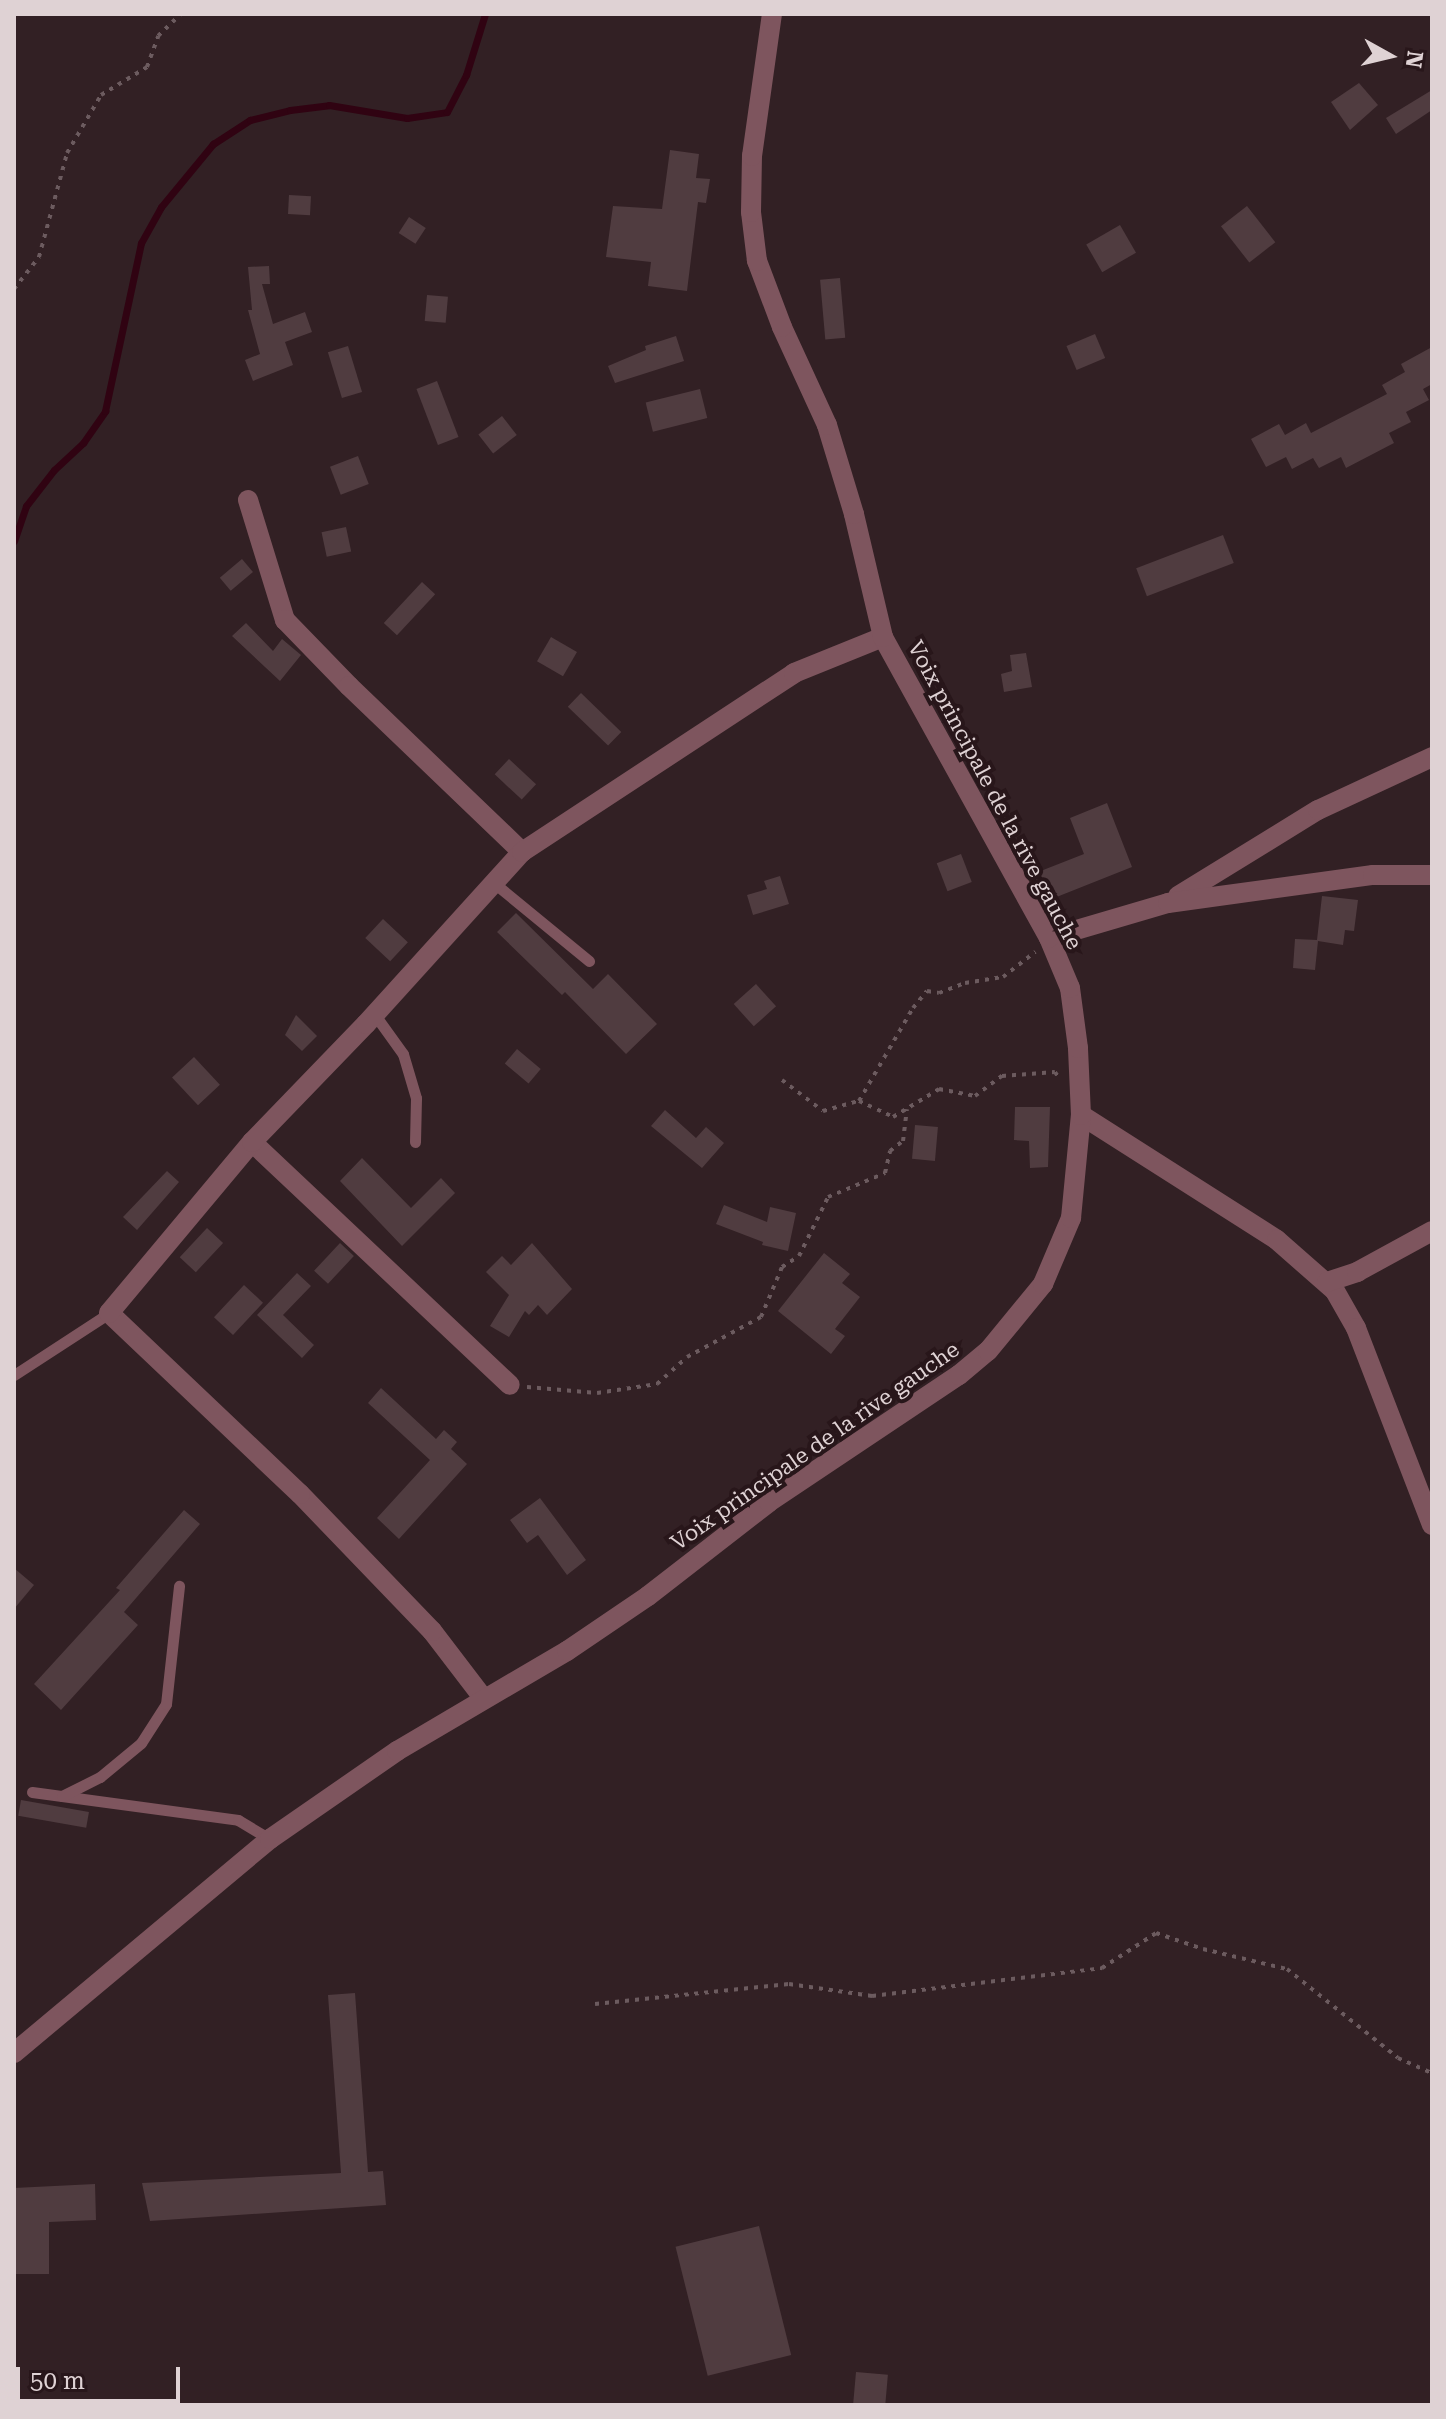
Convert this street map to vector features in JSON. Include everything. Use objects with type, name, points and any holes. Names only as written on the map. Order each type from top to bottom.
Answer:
[{"type":"street","name":"Voix principale de la rive gauche","points":[[14,2053],[270,1839],[397,1751],[567,1651],[648,1596],[769,1502],[959,1375],[988,1351],[1043,1284],[1071,1218],[1081,1115],[1078,1048],[1070,988],[1049,938],[883,637],[854,514],[827,425],[782,327],[757,261],[751,212],[752,156],[772,14]]},
{"type":"street","points":[[248,500],[285,620],[522,852]]},
{"type":"street","points":[[484,1699],[432,1631],[322,1517],[109,1313],[252,1142],[375,1015],[522,852],[794,673],[883,637]]},
{"type":"street","points":[[1168,903],[1318,810],[1432,757]]},
{"type":"street","points":[[1049,938],[1168,903],[1357,877],[1432,875]]},
{"type":"street","points":[[1081,1115],[1277,1240],[1335,1291],[1356,1328],[1432,1525]]},
{"type":"street","points":[[252,1142],[510,1385]]},
{"type":"street","points":[[1327,1282],[1357,1272],[1432,1231]]},
{"type":"lane","points":[[494,883],[589,961]]},
{"type":"lane","points":[[375,1015],[403,1054],[416,1098],[415,1142]]},
{"type":"lane","points":[[14,1375],[109,1313]]},
{"type":"lane","points":[[62,1796],[100,1777],[141,1743],[166,1704],[179,1586]]},
{"type":"lane","points":[[32,1792],[238,1820],[270,1839]]},
{"type":"path","points":[[14,289],[39,257],[67,153],[101,95],[147,67],[158,36],[181,14]]},
{"type":"path","points":[[859,1101],[913,1008],[927,991],[939,993],[965,983],[1003,977],[1049,938]]},
{"type":"path","points":[[782,1080],[823,1111],[859,1101],[893,1117],[939,1089],[975,1096],[1002,1076],[1055,1072],[1062,1083]]},
{"type":"path","points":[[510,1385],[597,1393],[657,1384],[687,1357],[761,1317],[782,1267],[799,1256],[828,1197],[885,1173],[890,1151],[903,1141],[907,1109]]},
{"type":"path","points":[[595,2004],[789,1984],[872,1996],[1102,1968],[1156,1933],[1203,1949],[1287,1969],[1398,2058],[1432,2073]]},
{"type":"building","points":[[1359,83],[1378,105],[1350,130],[1331,102]]},
{"type":"building","points":[[1432,90],[1432,110],[1396,134],[1386,118]]},
{"type":"building","points":[[670,150],[699,154],[696,178],[710,179],[706,203],[698,202],[687,291],[648,286],[651,262],[606,257],[613,206],[662,209]]},
{"type":"building","points":[[289,195],[311,196],[310,215],[288,214]]},
{"type":"building","points":[[1247,206],[1275,242],[1249,263],[1221,226]]},
{"type":"building","points":[[409,217],[426,228],[415,244],[399,233]]},
{"type":"building","points":[[1120,225],[1136,253],[1102,272],[1086,244]]},
{"type":"building","points":[[269,266],[270,284],[262,284],[273,324],[305,312],[312,332],[285,342],[293,365],[253,381],[245,360],[260,354],[248,310],[252,310],[248,267]]},
{"type":"building","points":[[840,278],[845,338],[825,340],[820,280]]},
{"type":"building","points":[[427,295],[448,297],[446,323],[425,321]]},
{"type":"building","points":[[1095,334],[1105,358],[1077,370],[1066,346]]},
{"type":"building","points":[[676,336],[684,361],[615,383],[608,366],[646,350],[645,346]]},
{"type":"building","points":[[348,346],[362,392],[342,398],[328,352]]},
{"type":"building","points":[[1432,347],[1432,384],[1423,389],[1429,400],[1406,412],[1411,422],[1389,433],[1394,443],[1346,468],[1341,457],[1319,468],[1313,458],[1292,469],[1286,457],[1266,467],[1251,439],[1279,424],[1285,435],[1306,423],[1311,433],[1387,394],[1382,385],[1405,372],[1401,364]]},
{"type":"building","points":[[437,381],[459,437],[438,445],[416,389]]},
{"type":"building","points":[[700,389],[707,418],[653,432],[646,403]]},
{"type":"building","points":[[502,416],[517,435],[493,453],[478,434]]},
{"type":"building","points":[[358,456],[369,484],[341,495],[330,467]]},
{"type":"building","points":[[346,527],[351,551],[327,557],[322,532]]},
{"type":"building","points":[[1223,535],[1234,563],[1147,596],[1136,568]]},
{"type":"building","points":[[242,559],[253,572],[231,591],[220,578]]},
{"type":"building","points":[[422,582],[435,594],[397,635],[384,623]]},
{"type":"building","points":[[246,623],[273,651],[282,639],[301,655],[280,681],[232,636]]},
{"type":"building","points":[[551,637],[577,652],[563,676],[537,661]]},
{"type":"building","points":[[1026,653],[1032,687],[1004,692],[1001,674],[1012,671],[1010,655]]},
{"type":"building","points":[[581,693],[621,732],[608,746],[568,707]]},
{"type":"building","points":[[509,759],[536,784],[522,800],[495,774]]},
{"type":"building","points":[[1107,803],[1132,867],[1044,902],[1033,874],[1084,854],[1070,818]]},
{"type":"building","points":[[961,854],[972,882],[947,891],[937,863]]},
{"type":"building","points":[[780,876],[789,904],[753,915],[747,895],[767,889],[764,881]]},
{"type":"building","points":[[1322,896],[1358,900],[1354,931],[1345,930],[1343,945],[1318,941],[1315,970],[1293,968],[1295,939],[1317,940]]},
{"type":"building","points":[[516,913],[593,989],[608,974],[657,1024],[626,1054],[565,992],[562,995],[497,932]]},
{"type":"building","points":[[383,919],[408,942],[390,961],[365,938]]},
{"type":"building","points":[[756,984],[776,1006],[754,1026],[734,1004]]},
{"type":"building","points":[[296,1015],[317,1036],[302,1051],[285,1035]]},
{"type":"building","points":[[517,1049],[541,1069],[529,1083],[505,1064]]},
{"type":"building","points":[[194,1057],[220,1085],[198,1105],[172,1077]]},
{"type":"building","points":[[1015,1107],[1050,1107],[1048,1167],[1030,1168],[1029,1141],[1014,1140]]},
{"type":"building","points":[[665,1110],[696,1138],[706,1127],[724,1143],[702,1168],[651,1126]]},
{"type":"building","points":[[915,1125],[938,1127],[935,1161],[912,1159]]},
{"type":"building","points":[[362,1158],[411,1208],[441,1178],[455,1193],[402,1246],[340,1181]]},
{"type":"building","points":[[167,1171],[179,1182],[137,1230],[123,1217]]},
{"type":"building","points":[[724,1205],[767,1222],[770,1207],[796,1213],[788,1251],[762,1245],[763,1242],[716,1224]]},
{"type":"building","points":[[207,1228],[223,1243],[196,1272],[180,1257]]},
{"type":"building","points":[[340,1243],[354,1256],[328,1284],[314,1271]]},
{"type":"building","points":[[532,1243],[572,1289],[547,1315],[538,1305],[529,1315],[525,1311],[509,1337],[490,1326],[509,1295],[486,1272],[502,1256],[511,1265]]},
{"type":"building","points":[[824,1253],[850,1274],[842,1283],[860,1297],[835,1329],[845,1336],[831,1354],[778,1311]]},
{"type":"building","points":[[297,1273],[311,1286],[283,1315],[314,1345],[302,1358],[257,1315]]},
{"type":"building","points":[[244,1285],[263,1303],[233,1335],[214,1317]]},
{"type":"building","points":[[381,1388],[436,1439],[444,1430],[457,1442],[451,1449],[467,1464],[399,1539],[377,1518],[430,1460],[368,1403]]},
{"type":"building","points":[[540,1498],[586,1560],[567,1575],[538,1535],[527,1543],[510,1520]]},
{"type":"building","points":[[184,1510],[200,1524],[124,1612],[138,1625],[61,1710],[34,1684],[120,1590],[116,1588]]},
{"type":"building","points":[[14,1568],[34,1585],[14,1609]]},
{"type":"building","points":[[21,1800],[89,1812],[86,1828],[18,1816]]},
{"type":"building","points":[[355,1993],[368,2172],[383,2171],[386,2205],[150,2221],[142,2183],[341,2173],[328,1995]]},
{"type":"building","points":[[95,2184],[96,2220],[49,2222],[49,2274],[14,2274],[14,2188]]},
{"type":"building","points":[[759,2226],[791,2355],[708,2376],[676,2247]]},
{"type":"building","points":[[856,2372],[888,2375],[885,2405],[853,2405]]},
{"type":"waterway","points":[[14,541],[26,506],[54,470],[83,443],[105,411],[141,243],[161,207],[213,144],[250,120],[290,110],[329,105],[407,118],[447,112],[466,75],[485,14]]}]
